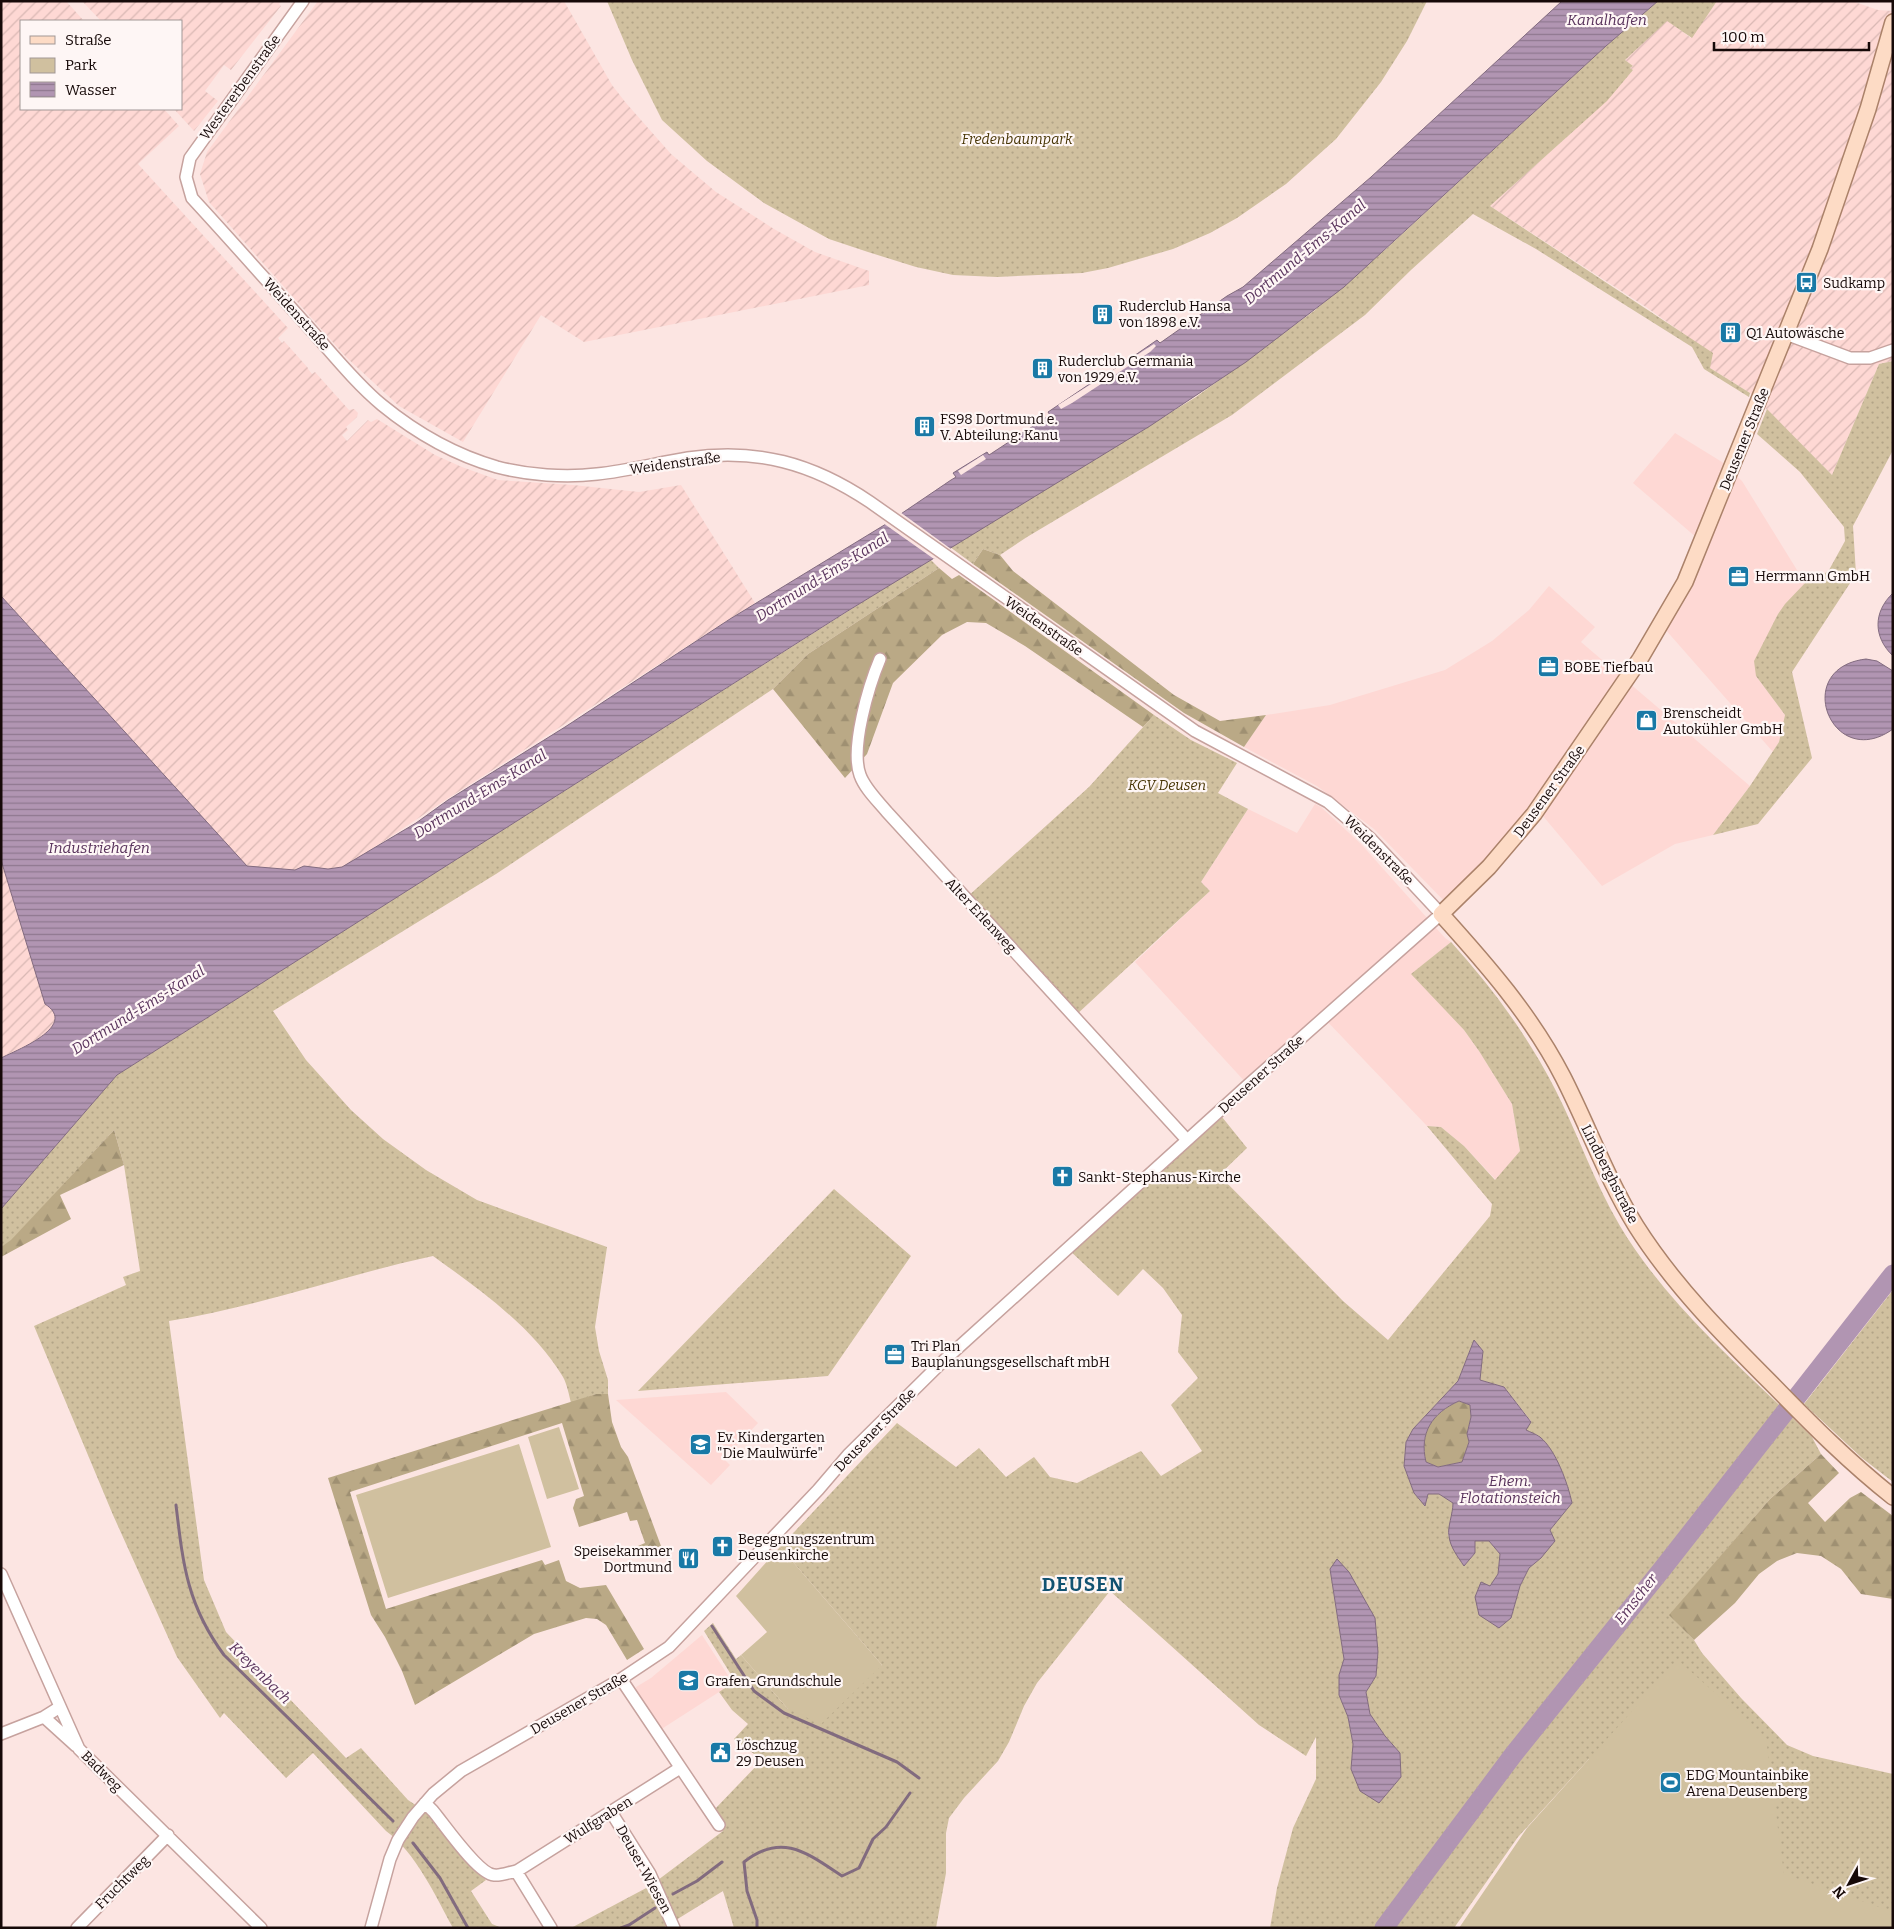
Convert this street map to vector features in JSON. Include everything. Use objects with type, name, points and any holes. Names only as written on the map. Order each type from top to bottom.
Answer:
[{"type":"main road","name":"Deusener Straße","points":[[1441,914],[1489,867],[1534,814],[1595,728],[1644,652],[1685,582],[1820,249],[1854,153],[1893,22]]},
{"type":"main road","name":"Lindberghstraße","points":[[1441,914],[1503,984],[1532,1024],[1562,1076],[1613,1184],[1653,1252],[1686,1294],[1763,1375],[1818,1430],[1893,1497]]},
{"type":"street","name":"Westererbenstraße","points":[[186,177],[190,158],[303,1]]},
{"type":"street","name":"Weidenstraße","points":[[186,177],[192,198],[365,389],[405,422],[447,447],[496,466],[569,476],[597,474],[689,458],[719,456],[768,458],[789,462],[814,471],[849,488],[870,502],[1195,731],[1310,791],[1331,804],[1365,833],[1441,914]]},
{"type":"street","points":[[1786,334],[1850,358],[1870,358],[1893,350]]},
{"type":"street","name":"Alter Erlenweg","points":[[880,659],[872,678],[860,730],[857,763],[862,780],[887,812],[1187,1140]]},
{"type":"street","name":"Deusener Straße","points":[[371,1928],[390,1859],[398,1840],[424,1803],[461,1771],[621,1679],[650,1660],[683,1633],[803,1503],[818,1490],[848,1455],[905,1398],[1020,1290],[1441,914]]},
{"type":"street","name":"Badweg","points":[[1,1574],[79,1749],[261,1928]]},
{"type":"street","points":[[621,1679],[719,1825]]},
{"type":"street","points":[[1,1734],[44,1717],[60,1707]]},
{"type":"street","points":[[44,1717],[79,1749]]},
{"type":"street","name":"Wulfgraben","points":[[424,1803],[433,1811],[472,1859],[492,1875],[516,1871],[680,1768]]},
{"type":"street","name":"Deuser Wiesen","points":[[611,1812],[650,1874],[674,1928]]},
{"type":"street","name":"Fruchtweg","points":[[76,1928],[168,1835]]},
{"type":"street","points":[[516,1871],[551,1928]]},
{"type":"shaded area","points":[[1,1],[66,1],[83,20],[20,20],[20,110],[165,110],[179,126],[138,164],[288,328],[278,338],[282,343],[284,341],[312,374],[315,372],[349,410],[354,409],[358,413],[357,417],[346,427],[348,430],[342,435],[347,441],[368,420],[371,422],[377,419],[435,455],[498,480],[639,492],[681,485],[755,603],[447,799],[179,978],[1,1063]]},
{"type":"shaded area","points":[[82,1],[282,1],[279,4],[281,6],[231,70],[224,65],[205,91],[218,101],[194,131],[175,110],[182,110],[182,20],[100,20]]},
{"type":"shaded area","points":[[318,1],[564,1],[612,85],[671,154],[716,192],[774,229],[815,252],[869,271],[869,285],[584,342],[541,315],[463,442],[399,406],[346,357],[209,202],[200,174],[207,152]]},
{"type":"shaded area","points":[[1717,1],[1852,1],[1878,10],[1893,11],[1893,361],[1879,364],[1832,475],[1750,393],[1710,368],[1684,334],[1646,307],[1490,206],[1571,133],[1633,70],[1630,68],[1633,66],[1625,60],[1667,20],[1691,38]]},
{"type":"shaded area","points":[[1675,433],[1722,462],[1742,481],[1805,583],[1778,614],[1756,676],[1785,715],[1779,742],[1773,752],[1657,620],[1682,581],[1697,538],[1633,483]]},
{"type":"shaded area","points":[[1549,586],[1595,627],[1581,642],[1750,786],[1713,835],[1675,844],[1602,886],[1537,809],[1449,906],[1374,829],[1317,786],[1244,747],[1266,715],[1330,705],[1445,670],[1492,641],[1529,610]]},
{"type":"shaded area","points":[[1315,804],[1321,807],[1361,844],[1445,938],[1451,942],[1412,974],[1464,1030],[1512,1104],[1520,1151],[1496,1180],[1464,1146],[1441,1127],[1427,1126],[1324,1018],[1248,1085],[1135,962],[1210,891],[1201,882],[1248,809],[1297,833]]},
{"type":"shaded area","name":"Ev. Kindergarten \"Die Maulwürfe\"","points":[[726,1392],[758,1423],[724,1459],[730,1465],[711,1485],[616,1400]]},
{"type":"shaded area","name":"Grafen-Grundschule","points":[[702,1635],[733,1683],[660,1730],[636,1692],[636,1687],[651,1678]]},
{"type":"green space","name":"Fredenbaumpark","points":[[607,1],[1427,1],[1407,41],[1381,82],[1336,139],[1286,184],[1237,218],[1210,233],[1173,249],[1108,268],[1082,273],[997,277],[953,275],[916,267],[868,252],[829,239],[764,203],[707,161],[662,120],[632,60]]},
{"type":"green space","points":[[1658,1],[1717,1],[1692,38],[1667,21],[1625,60],[1633,66],[1630,68],[1633,70],[1607,101],[1490,206],[1713,353],[1710,368],[1750,393],[1749,397],[1704,369],[1692,347],[1536,249],[1473,214],[1365,315],[1232,415],[1000,555],[983,549],[973,564],[950,547],[1196,397],[1314,311],[1386,249],[1606,46]]},
{"type":"green space","points":[[1893,361],[1893,450],[1853,526],[1856,574],[1792,672],[1812,758],[1758,824],[1713,835],[1750,786],[1779,742],[1785,715],[1756,676],[1754,661],[1785,604],[1805,583],[1819,578],[1829,570],[1845,541],[1844,527],[1800,472],[1757,434],[1767,409],[1832,475],[1879,364]]},
{"type":"green space","points":[[983,549],[1000,555],[1013,571],[1174,695],[1220,721],[1266,715],[1244,747],[1184,713],[973,564]]},
{"type":"green space","points":[[930,559],[939,568],[808,654],[773,689],[496,874],[273,1011],[306,1060],[351,1110],[383,1139],[426,1170],[477,1200],[607,1247],[595,1327],[599,1351],[608,1380],[608,1394],[596,1394],[571,1403],[563,1377],[551,1359],[521,1325],[433,1256],[236,1308],[169,1321],[204,1580],[226,1632],[346,1758],[361,1748],[408,1800],[432,1816],[475,1871],[486,1880],[471,1891],[492,1924],[502,1928],[453,1928],[424,1875],[407,1851],[313,1753],[286,1778],[224,1713],[220,1718],[177,1657],[113,1515],[34,1326],[126,1285],[123,1277],[140,1271],[124,1165],[114,1130],[11,1241],[1,1247],[1,1209],[117,1075]]},
{"type":"green space","points":[[939,568],[952,579],[959,575],[1154,715],[1143,727],[1025,646],[986,623],[967,622],[942,635],[893,683],[867,754],[845,778],[773,689],[808,654]]},
{"type":"green space","name":"KGV Deusen","points":[[1154,715],[1191,740],[1237,763],[1218,793],[1248,809],[1201,882],[1210,891],[1075,1016],[966,898],[1089,787]]},
{"type":"green space","points":[[1451,942],[1466,959],[1495,994],[1533,1050],[1555,1089],[1611,1209],[1640,1256],[1661,1284],[1709,1337],[1812,1437],[1821,1454],[1770,1499],[1670,1615],[1694,1640],[1702,1653],[1741,1698],[1787,1745],[1813,1756],[1893,1774],[1893,1928],[1634,1928],[1589,1759],[1518,1837],[1454,1928],[1270,1928],[1277,1888],[1293,1828],[1316,1779],[1316,1737],[1306,1756],[1259,1725],[1110,1591],[1037,1683],[998,1761],[964,1798],[949,1818],[946,1833],[946,1873],[936,1928],[734,1928],[723,1891],[663,1928],[571,1928],[650,1886],[723,1831],[714,1810],[762,1760],[734,1739],[748,1724],[732,1710],[719,1692],[735,1681],[704,1631],[713,1623],[736,1659],[741,1655],[788,1709],[882,1665],[780,1547],[897,1423],[956,1467],[979,1448],[1006,1477],[1034,1457],[1050,1477],[1077,1483],[1141,1451],[1161,1476],[1202,1451],[1171,1405],[1198,1378],[1178,1352],[1182,1315],[1163,1288],[1143,1269],[1118,1296],[1067,1248],[1218,1112],[1247,1148],[1219,1175],[1343,1301],[1388,1340],[1490,1216],[1492,1204],[1427,1126],[1441,1127],[1464,1146],[1495,1180],[1520,1151],[1512,1104],[1464,1030],[1411,974]],"holes":[[[1474,1340],[1483,1351],[1480,1380],[1504,1387],[1531,1421],[1525,1430],[1539,1436],[1572,1503],[1550,1530],[1541,1558],[1529,1568],[1520,1586],[1511,1617],[1490,1586],[1498,1574],[1500,1554],[1489,1541],[1475,1541],[1475,1553],[1464,1566],[1448,1535],[1453,1515],[1453,1503],[1439,1494],[1428,1494],[1425,1505],[1414,1493],[1404,1466],[1406,1442],[1413,1429],[1458,1381]],[[1330,1569],[1378,1652],[1376,1676],[1366,1692],[1370,1714],[1385,1736],[1400,1753],[1401,1777],[1379,1803],[1351,1769],[1353,1744],[1348,1717],[1339,1695],[1339,1675],[1344,1659]]]},
{"type":"green space","points":[[114,1130],[124,1165],[60,1195],[71,1219],[1,1257],[1,1247],[11,1240]]},
{"type":"green space","points":[[834,1189],[911,1256],[828,1376],[638,1391]]},
{"type":"green space","points":[[1893,1290],[1893,1482],[1862,1458],[1804,1404]]},
{"type":"green space","points":[[596,1394],[608,1394],[612,1422],[621,1447],[628,1457],[661,1546],[641,1553],[638,1546],[645,1543],[637,1520],[630,1521],[627,1512],[579,1527],[573,1508],[576,1499],[584,1496],[562,1423],[350,1492],[386,1609],[542,1560],[545,1565],[559,1560],[566,1581],[580,1588],[606,1585],[644,1649],[627,1660],[606,1625],[597,1619],[586,1618],[534,1634],[415,1705],[402,1671],[385,1637],[371,1615],[328,1478]]},
{"type":"green space","points":[[1459,1401],[1470,1405],[1471,1417],[1467,1434],[1469,1442],[1462,1462],[1438,1467],[1426,1462],[1424,1442],[1430,1425],[1441,1412]]},
{"type":"green space","points":[[559,1427],[579,1489],[547,1499],[528,1437]]},
{"type":"green space","points":[[519,1444],[551,1547],[388,1598],[356,1495]]},
{"type":"green space","points":[[1821,1454],[1839,1473],[1808,1503],[1825,1522],[1850,1498],[1861,1492],[1893,1516],[1893,1599],[1861,1594],[1841,1569],[1821,1556],[1797,1553],[1777,1561],[1759,1574],[1735,1603],[1694,1640],[1669,1615],[1770,1499]]},
{"type":"green space","points":[[780,1547],[882,1665],[821,1724],[788,1709],[741,1655],[767,1632],[736,1596]]},
{"type":"green space","name":"EDG Mountainbike Arena Deusenberg","points":[[1680,1662],[1766,1738],[1784,1874],[1893,1912],[1893,1928],[1459,1928],[1527,1828],[1642,1700]]},
{"type":"water","points":[[1562,1],[1658,1],[1606,46],[1344,287],[1246,362],[1150,426],[846,612],[117,1075],[1,1209],[1,1058],[42,1036],[55,1021],[54,1012],[45,1004],[1,860],[1,596],[247,866],[295,870],[304,866],[328,869],[342,867],[416,823],[448,800],[565,727],[730,619],[886,524],[956,477],[953,473],[987,452],[989,455],[1050,415],[1048,412],[1100,377],[1105,376],[1157,340],[1160,343],[1243,287],[1371,177]]},
{"type":"water","points":[[1893,593],[1893,656],[1886,649],[1882,641],[1878,625],[1882,608],[1886,600]]},
{"type":"water","points":[[1866,659],[1877,661],[1893,671],[1893,729],[1871,739],[1852,738],[1838,729],[1828,714],[1825,697],[1830,680],[1843,666]]},
{"type":"water","name":"Ehem. Flotationsteich","points":[[1474,1340],[1483,1351],[1480,1380],[1504,1387],[1531,1422],[1526,1430],[1540,1437],[1551,1450],[1568,1486],[1572,1503],[1550,1530],[1555,1541],[1541,1558],[1529,1568],[1520,1586],[1511,1618],[1499,1628],[1479,1615],[1475,1597],[1481,1582],[1490,1586],[1498,1574],[1500,1554],[1489,1541],[1475,1541],[1475,1553],[1464,1566],[1450,1540],[1449,1529],[1453,1503],[1439,1494],[1428,1494],[1425,1506],[1414,1493],[1404,1466],[1406,1442],[1413,1429],[1458,1381]],"holes":[[[1459,1401],[1470,1405],[1471,1417],[1467,1434],[1469,1442],[1462,1462],[1438,1467],[1426,1462],[1424,1442],[1426,1433],[1435,1418]]]},
{"type":"water","points":[[1337,1559],[1349,1572],[1375,1618],[1378,1652],[1376,1676],[1366,1692],[1370,1714],[1385,1736],[1400,1753],[1401,1777],[1379,1803],[1360,1791],[1351,1769],[1353,1744],[1348,1717],[1339,1695],[1339,1675],[1344,1659],[1330,1569]]},
{"type":"pier","points":[[1154,344],[1156,346],[1150,352],[1072,403],[1061,409],[1058,405]]},
{"type":"pier","points":[[983,455],[986,459],[961,475],[958,471]]},
{"type":"pier","points":[[900,512],[951,549],[934,559],[883,523]]},
{"type":"waterway","name":"Emscher","points":[[1384,1928],[1513,1755],[1663,1568],[1893,1274]]},
{"type":"waterway","name":"Kreyenbach","points":[[176,1505],[181,1546],[194,1601],[202,1619],[224,1655],[393,1821]]},
{"type":"waterway","points":[[712,1626],[754,1691],[784,1713],[897,1762],[919,1778]]},
{"type":"waterway","points":[[757,1928],[757,1920],[747,1891],[744,1862],[770,1848],[782,1847],[806,1854],[842,1876],[859,1868],[873,1839],[886,1827],[910,1793]]},
{"type":"waterway","name":"Kreyenbach","points":[[413,1843],[440,1878],[468,1928]]},
{"type":"waterway","points":[[673,1894],[697,1881],[722,1862]]},
{"type":"waterway","points":[[621,1928],[655,1908]]},
{"type":"place","name":"Sudkamp","points":[[1807,283]]},
{"type":"place","name":"Ruderclub Hansa von 1898 e.V.","points":[[1103,314]]},
{"type":"place","name":"Q1 Autowäsche","points":[[1730,333]]},
{"type":"place","name":"Ruderclub Germania von 1929 e.V.","points":[[1042,369]]},
{"type":"place","name":"FS98 Dortmund e. V. Abteilung: Kanu","points":[[924,427]]},
{"type":"place","name":"Herrmann GmbH","points":[[1739,576]]},
{"type":"place","name":"BOBE Tiefbau","points":[[1548,667]]},
{"type":"place","name":"Brenscheidt Autokühler GmbH","points":[[1647,721]]},
{"type":"place","name":"Sankt-Stephanus-Kirche","points":[[1062,1177]]},
{"type":"place","name":"Tri Plan Bauplanungsgesellschaft mbH","points":[[895,1354]]},
{"type":"place","name":"Ev. Kindergarten \"Die Maulwürfe\"","points":[[701,1445]]},
{"type":"place","name":"Begegnungszentrum Deusenkirche","points":[[722,1547]]},
{"type":"place","name":"Speisekammer Dortmund","points":[[688,1559]]},
{"type":"place","name":"Grafen-Grundschule","points":[[689,1681]]},
{"type":"place","name":"Löschzug 29 Deusen","points":[[720,1753]]},
{"type":"place","name":"EDG Mountainbike Arena Deusenberg","points":[[1670,1783]]},
{"type":"district","name":"DEUSEN","points":[[1083,1584]]},
{"type":"water label","name":"Kanalhafen","points":[[1607,20]]},
{"type":"water label","name":"Dortmund-Ems-Kanal","points":[[1305,252]]},
{"type":"water label","name":"Dortmund-Ems-Kanal","points":[[822,577]]},
{"type":"water label","name":"Dortmund-Ems-Kanal","points":[[480,794]]},
{"type":"water label","name":"Industriehafen","points":[[99,848]]},
{"type":"water label","name":"Dortmund-Ems-Kanal","points":[[138,1010]]}]
